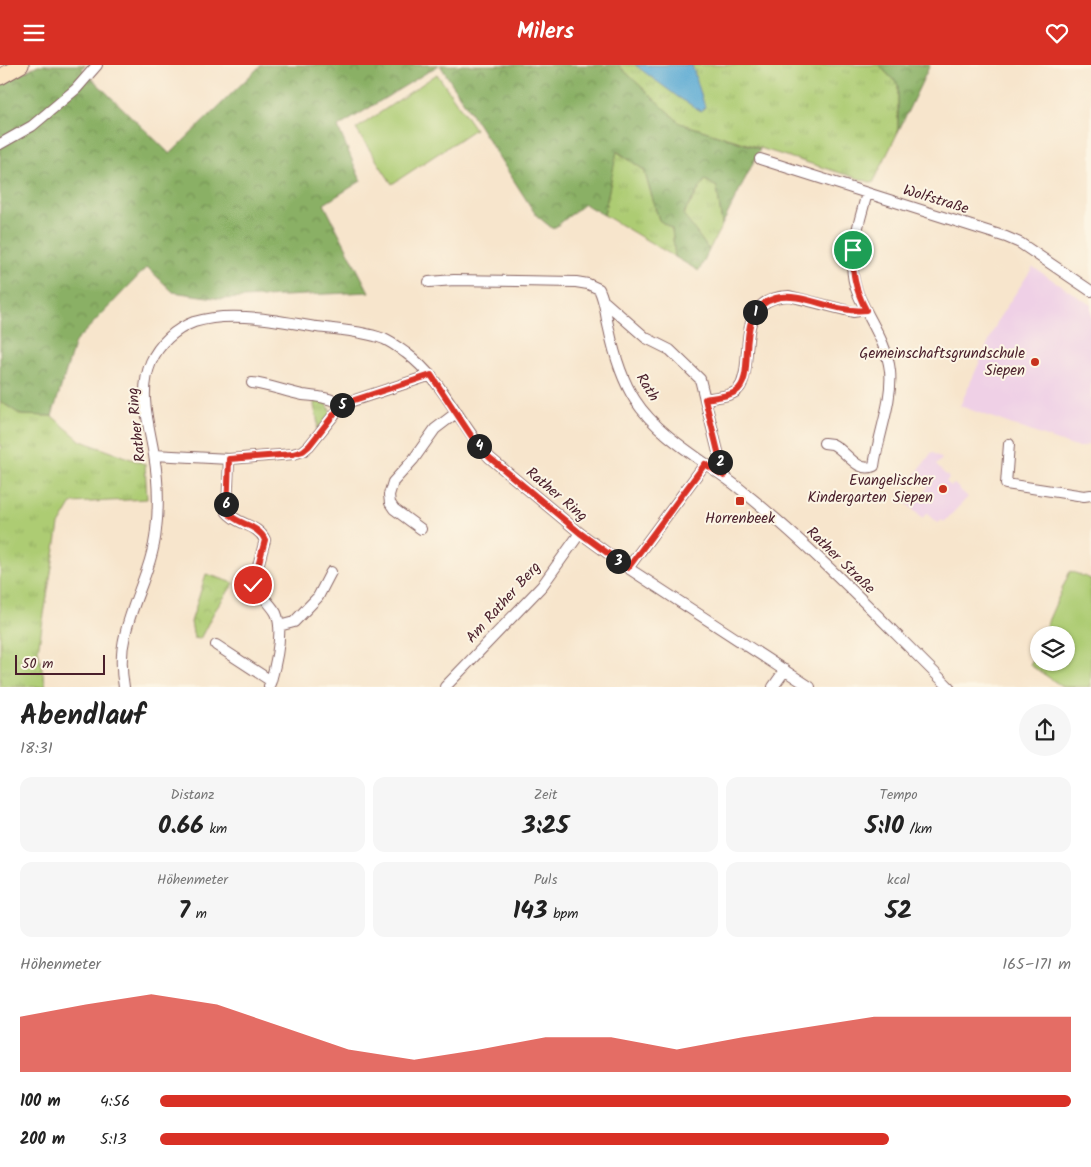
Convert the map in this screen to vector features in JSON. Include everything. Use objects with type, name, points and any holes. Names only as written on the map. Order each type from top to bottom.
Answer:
[{"type":"main road","points":[[0,77],[22,65]]},
{"type":"street","points":[[0,143],[32,126],[76,89],[98,65]]},
{"type":"street","name":"Wolfstraße","points":[[760,159],[1006,237],[1020,243],[1091,291]]},
{"type":"street","points":[[824,443],[832,444],[861,466],[869,468],[874,466],[876,448],[887,405],[890,371],[885,348],[856,288],[852,264],[856,237],[868,193]]},
{"type":"street","points":[[429,282],[454,280],[576,282],[588,284],[599,289],[605,302],[646,338],[670,350],[700,379],[724,476]]},
{"type":"street","points":[[705,399],[734,393],[741,388],[752,319],[756,310],[765,303],[780,297],[789,296],[853,312],[866,310]]},
{"type":"street","name":"Rath","points":[[605,302],[611,339],[623,375],[636,401],[656,424],[705,464]]},
{"type":"street","name":"Rather Ring","points":[[124,687],[122,668],[124,635],[152,551],[156,530],[156,481],[145,399],[146,379],[151,362],[159,347],[177,331],[209,318],[267,320],[367,334],[398,347],[431,375],[478,446],[580,533],[628,568],[810,687]]},
{"type":"street","points":[[154,455],[229,459],[293,454],[303,451],[309,446],[342,404],[431,375]]},
{"type":"street","points":[[252,383],[263,384],[303,395],[325,397],[342,404]]},
{"type":"street","points":[[421,529],[394,509],[390,503],[389,495],[393,482],[413,460],[435,429],[456,413]]},
{"type":"street","points":[[1009,444],[1006,483],[1084,496],[1091,495]]},
{"type":"street","points":[[216,645],[270,684],[278,655],[276,614],[253,585],[265,540],[263,534],[255,528],[232,518],[227,512],[229,459]]},
{"type":"street","points":[[628,568],[705,464]]},
{"type":"street","name":"Rather Straße","points":[[705,464],[724,476],[792,533],[949,687]]},
{"type":"street","name":"Am Rather Berg","points":[[445,687],[542,586],[580,533]]},
{"type":"street","points":[[278,626],[294,623],[318,597],[331,572]]},
{"type":"street","points":[[773,687],[785,670]]},
{"type":"shaded area","name":"Gemeinschaftsgrundschule Siepen","points":[[1033,267],[1091,305],[1091,443],[1083,447],[1076,447],[1052,439],[960,406],[999,318]]},
{"type":"shaded area","name":"Evangelischer Kindergarten Siepen","points":[[932,452],[942,459],[936,465],[949,478],[946,482],[951,486],[954,484],[968,497],[944,522],[942,520],[938,523],[927,513],[922,518],[905,502],[913,493],[918,498],[922,494],[925,496],[927,493],[925,491],[928,487],[925,482],[915,475]]},
{"type":"green space","points":[[38,65],[85,65],[82,69],[170,154],[261,65],[439,65],[338,127],[361,181],[324,204],[369,292],[221,299],[173,292],[147,267],[75,342],[52,416],[21,415],[0,401],[0,84]]},
{"type":"green space","points":[[440,65],[618,65],[680,123],[760,149],[722,225],[717,187],[705,180],[683,214],[709,250],[699,271],[675,257],[672,229],[659,220],[644,170],[617,151],[604,215],[584,204],[553,229],[536,215]]},
{"type":"green space","points":[[618,65],[879,65],[898,85],[898,132],[873,183],[679,123]]},
{"type":"green space","points":[[879,65],[930,65],[898,132],[898,85]]},
{"type":"green space","points":[[437,74],[475,129],[392,184],[356,129]]},
{"type":"green space","points":[[616,151],[644,170],[659,220],[672,229],[675,257],[604,215]]},
{"type":"green space","points":[[705,180],[717,187],[722,225],[709,250],[683,215]]},
{"type":"green space","points":[[315,398],[326,401],[331,413],[316,430],[317,422],[314,406]]},
{"type":"green space","points":[[0,401],[21,415],[52,416],[81,441],[145,464],[147,499],[72,503],[59,525],[38,650],[46,687],[0,687]]},
{"type":"green space","points":[[1070,571],[1091,579],[1091,687],[1063,687],[1039,671],[1075,671],[1075,626],[1046,626]]},
{"type":"green space","points":[[206,574],[234,583],[214,612],[200,639],[194,638],[191,622]]},
{"type":"water","points":[[635,65],[692,65],[705,107],[701,111],[678,97]]},
{"type":"place","name":"Gemeinschaftsgrundschule Siepen","points":[[1035,362]]},
{"type":"place","name":"Evangelischer Kindergarten Siepen","points":[[943,489]]},
{"type":"place","name":"Horrenbeek","points":[[740,501]]},
{"type":"route","points":[[253,585],[265,540],[263,534],[255,528],[232,518],[227,512],[229,459],[293,454],[303,451],[342,404],[431,375],[478,446],[490,458],[580,533],[628,568],[705,464],[724,476],[705,399],[734,393],[741,388],[750,324],[756,310],[773,299],[789,296],[853,312],[866,310],[854,283],[853,250]]}]
